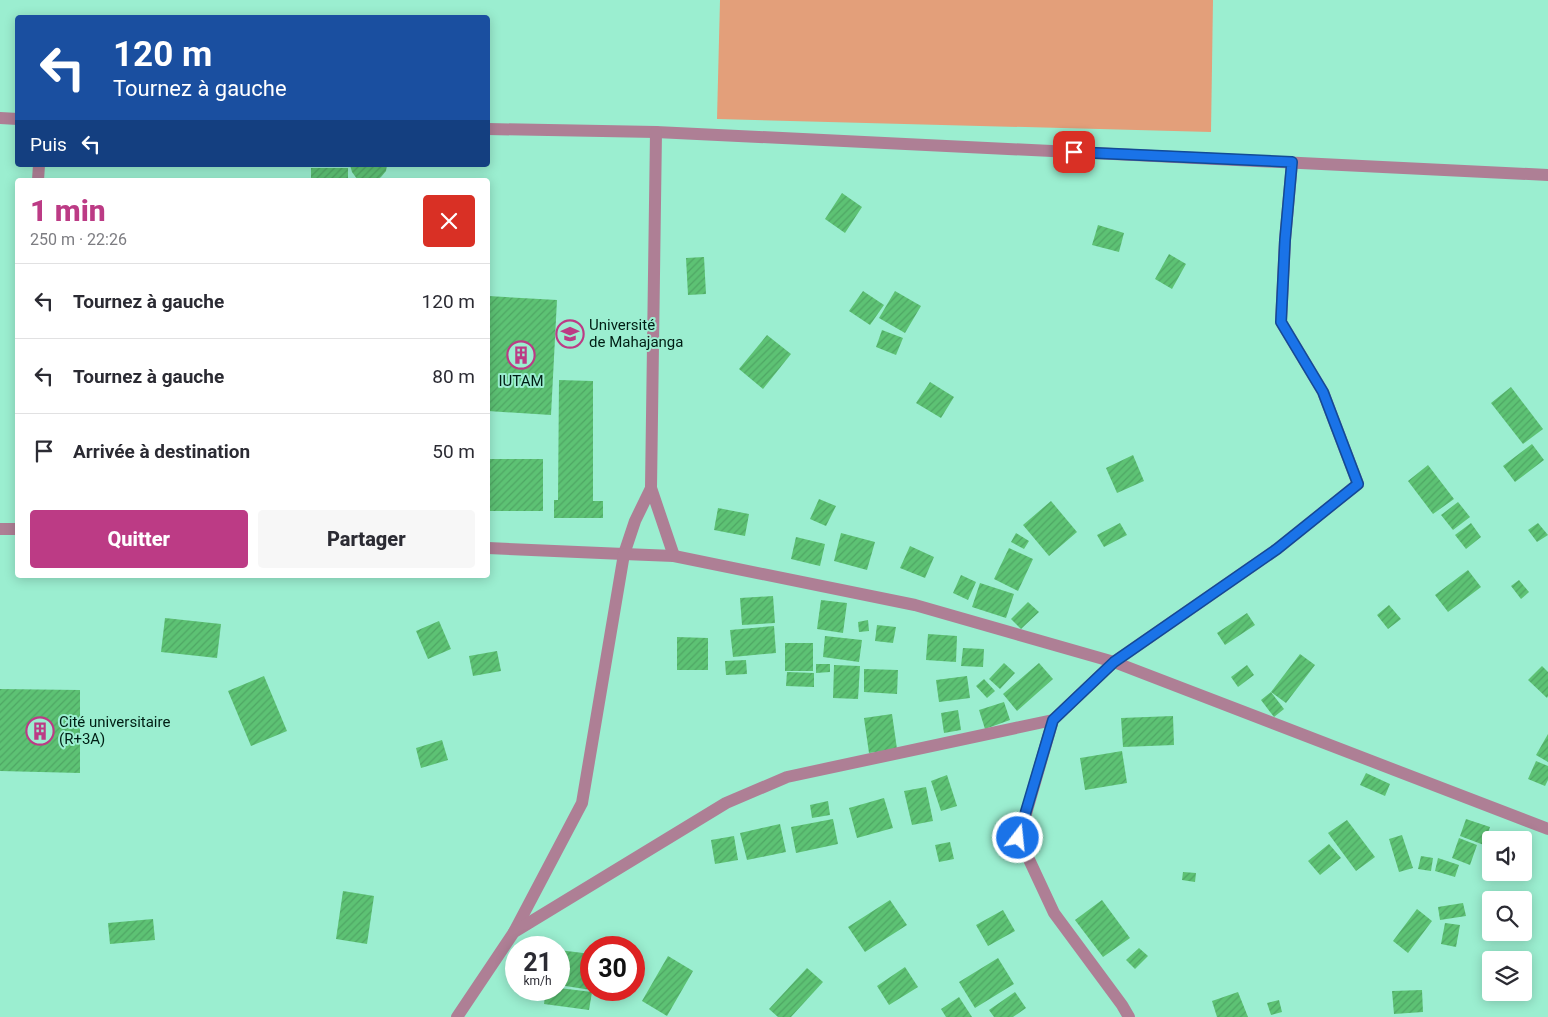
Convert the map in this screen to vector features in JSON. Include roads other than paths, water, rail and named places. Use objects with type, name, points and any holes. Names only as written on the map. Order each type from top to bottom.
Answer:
[{"type":"street","points":[[0,118],[15,119]]},
{"type":"street","points":[[490,129],[656,132],[1548,174]]},
{"type":"street","points":[[656,132],[651,488],[674,556]]},
{"type":"street","points":[[1129,1017],[1054,913],[1018,838],[1053,720],[1114,662],[1277,549],[1358,484],[1323,392],[1281,322],[1285,240],[1292,162]]},
{"type":"street","points":[[457,1017],[514,932],[582,803],[624,554],[651,488]]},
{"type":"street","points":[[0,529],[15,528]]},
{"type":"street","points":[[490,548],[674,556],[915,605],[1114,662],[1548,829]]},
{"type":"street","points":[[514,932],[726,802],[787,777],[1053,720]]},
{"type":"place","name":"Université de Mahajanga","points":[[570,334]]},
{"type":"place","name":"IUTAM","points":[[521,355]]},
{"type":"place","name":"Cité universitaire (R+3A)","points":[[40,731]]}]
